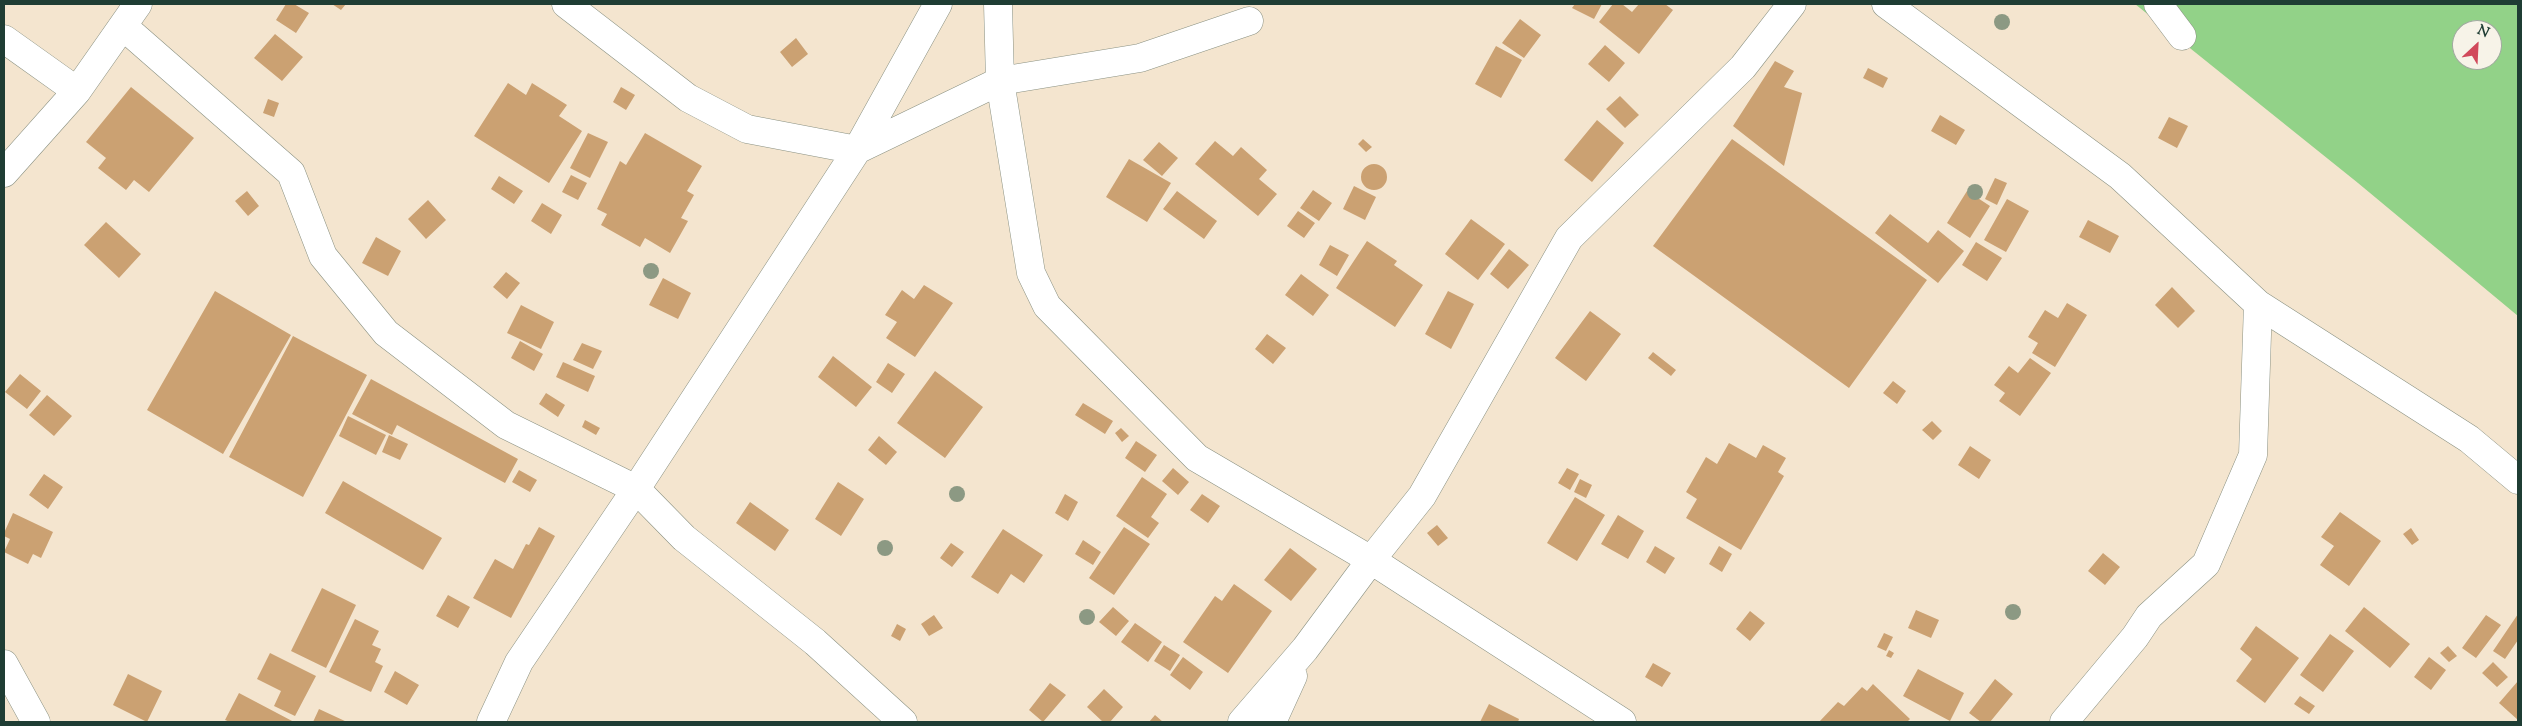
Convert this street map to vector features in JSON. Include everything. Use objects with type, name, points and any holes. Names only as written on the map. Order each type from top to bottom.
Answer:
[{"type":"street","points":[[4,172],[77,91],[124,27],[138,4]]},
{"type":"street","points":[[566,4],[688,98],[747,129],[857,150],[1000,81],[1140,58],[1249,21]]},
{"type":"street","points":[[491,722],[519,662],[636,488],[857,150],[938,4]]},
{"type":"street","points":[[998,4],[1000,81],[1032,273],[1047,306],[1197,458],[1371,560],[1622,722]]},
{"type":"street","points":[[1242,722],[1305,649],[1371,560],[1422,496],[1569,238],[1743,67],[1792,4]]},
{"type":"street","points":[[1886,4],[2120,176],[2258,304],[2469,439],[2518,480]]},
{"type":"street","points":[[2158,4],[2182,36]]},
{"type":"street","points":[[124,27],[291,172],[323,256],[386,333],[506,425],[636,488],[684,538],[815,642],[903,722]]},
{"type":"street","points":[[4,38],[77,91]]},
{"type":"street","points":[[2064,722],[2136,637],[2149,616],[2206,564],[2254,455],[2258,304]]},
{"type":"street","points":[[1272,722],[1305,649]]},
{"type":"street","points":[[4,664],[36,722]]},
{"type":"green space","points":[[2135,4],[2518,4],[2518,316],[2358,183]]},
{"type":"building","points":[[286,4],[294,4],[309,13],[296,33],[276,20]]},
{"type":"building","points":[[332,4],[346,4],[341,10]]},
{"type":"building","points":[[1575,4],[1602,4],[1594,19],[1572,8]]},
{"type":"building","points":[[1613,4],[1622,4],[1632,12],[1639,4],[1665,4],[1673,10],[1639,54],[1599,22]]},
{"type":"building","points":[[1520,19],[1541,35],[1524,58],[1502,43]]},
{"type":"building","points":[[275,34],[303,57],[282,81],[254,58]]},
{"type":"building","points":[[796,38],[808,54],[792,67],[780,52]]},
{"type":"building","points":[[1605,45],[1625,63],[1609,82],[1588,64]]},
{"type":"building","points":[[1496,46],[1522,60],[1501,98],[1475,84]]},
{"type":"building","points":[[1775,61],[1794,71],[1784,87],[1802,93],[1784,166],[1733,126]]},
{"type":"building","points":[[1868,68],[1888,78],[1883,88],[1863,78]]},
{"type":"building","points":[[508,83],[526,95],[532,83],[567,105],[559,116],[582,131],[549,183],[474,136]]},
{"type":"building","points":[[131,87],[194,138],[149,192],[134,180],[126,190],[98,168],[106,158],[86,142]]},
{"type":"building","points":[[621,87],[635,95],[626,110],[613,102]]},
{"type":"building","points":[[1620,96],[1639,115],[1625,128],[1606,109]]},
{"type":"building","points":[[268,99],[279,103],[274,117],[263,113]]},
{"type":"building","points":[[1940,115],[1965,130],[1956,145],[1931,131]]},
{"type":"building","points":[[2169,117],[2188,126],[2177,148],[2158,138]]},
{"type":"building","points":[[1597,120],[1624,143],[1592,182],[1564,160]]},
{"type":"building","points":[[588,133],[608,142],[590,178],[570,168]]},
{"type":"building","points":[[645,133],[702,166],[687,191],[694,195],[681,218],[688,221],[670,253],[645,238],[640,247],[601,225],[607,214],[597,209],[620,161],[626,165]]},
{"type":"building","points":[[1363,139],[1372,147],[1366,152],[1358,144]]},
{"type":"building","points":[[1732,139],[1927,280],[1849,388],[1653,246]]},
{"type":"building","points":[[1215,141],[1233,156],[1241,147],[1267,170],[1259,179],[1277,194],[1258,216],[1195,164]]},
{"type":"building","points":[[1159,142],[1178,158],[1162,176],[1143,160]]},
{"type":"building","points":[[1129,159],[1171,183],[1147,222],[1106,197]]},
{"type":"building","points":[[1374,164],[1383,168],[1387,177],[1383,186],[1374,190],[1365,186],[1361,177],[1365,168]]},
{"type":"building","points":[[571,175],[587,183],[578,200],[562,192]]},
{"type":"building","points":[[499,176],[523,191],[514,204],[491,189]]},
{"type":"building","points":[[1995,178],[2007,183],[1997,205],[1985,199]]},
{"type":"building","points":[[1354,186],[1376,197],[1365,220],[1343,209]]},
{"type":"building","points":[[1313,190],[1332,203],[1319,221],[1300,208]]},
{"type":"building","points":[[247,191],[259,206],[248,216],[235,201]]},
{"type":"building","points":[[1177,191],[1217,221],[1204,239],[1163,209]]},
{"type":"building","points":[[1967,191],[1990,206],[1970,238],[1947,223]]},
{"type":"building","points":[[2007,199],[2029,211],[2006,252],[1984,240]]},
{"type":"building","points":[[428,200],[446,220],[426,239],[408,219]]},
{"type":"building","points":[[542,203],[562,215],[551,234],[531,221]]},
{"type":"building","points":[[1298,211],[1315,223],[1304,238],[1287,226]]},
{"type":"building","points":[[1890,214],[1928,243],[1938,230],[1964,251],[1938,283],[1875,233]]},
{"type":"building","points":[[1471,219],[1505,244],[1478,280],[1445,254]]},
{"type":"building","points":[[2088,220],[2119,236],[2110,253],[2079,237]]},
{"type":"building","points":[[106,222],[141,254],[119,278],[84,245]]},
{"type":"building","points":[[376,237],[401,251],[388,276],[362,263]]},
{"type":"building","points":[[1367,241],[1397,261],[1394,265],[1423,285],[1395,327],[1336,288]]},
{"type":"building","points":[[1976,242],[2002,258],[1987,281],[1962,265]]},
{"type":"building","points":[[1330,245],[1349,255],[1337,276],[1319,265]]},
{"type":"building","points":[[1509,249],[1529,265],[1508,289],[1490,274]]},
{"type":"building","points":[[506,272],[520,283],[507,299],[493,287]]},
{"type":"building","points":[[1301,274],[1329,295],[1313,316],[1285,295]]},
{"type":"building","points":[[663,278],[691,293],[678,319],[649,305]]},
{"type":"building","points":[[924,285],[953,303],[915,357],[886,338],[897,322],[885,315],[902,290],[914,299]]},
{"type":"building","points":[[2172,287],[2195,311],[2178,328],[2155,305]]},
{"type":"building","points":[[215,291],[291,335],[223,454],[147,410]]},
{"type":"building","points":[[1448,291],[1474,304],[1451,349],[1425,334]]},
{"type":"building","points":[[2067,303],[2087,315],[2055,367],[2032,353],[2038,343],[2028,337],[2045,310],[2058,318]]},
{"type":"building","points":[[521,305],[554,322],[541,349],[507,333]]},
{"type":"building","points":[[1590,311],[1621,334],[1586,381],[1555,358]]},
{"type":"building","points":[[1267,334],[1286,348],[1273,364],[1255,349]]},
{"type":"building","points":[[293,336],[367,375],[303,497],[229,457]]},
{"type":"building","points":[[520,341],[543,354],[534,371],[511,358]]},
{"type":"building","points":[[582,343],[602,351],[593,369],[573,360]]},
{"type":"building","points":[[1653,352],[1676,370],[1671,376],[1648,358]]},
{"type":"building","points":[[833,356],[872,387],[856,407],[818,377]]},
{"type":"building","points":[[2030,358],[2051,373],[2020,416],[1999,401],[2005,393],[1994,385],[2009,366],[2018,373]]},
{"type":"building","points":[[563,362],[595,376],[588,392],[556,377]]},
{"type":"building","points":[[888,363],[905,374],[892,393],[876,382]]},
{"type":"building","points":[[935,371],[983,407],[945,458],[897,423]]},
{"type":"building","points":[[20,374],[41,391],[27,409],[5,392]]},
{"type":"building","points":[[371,379],[518,459],[505,483],[397,425],[392,435],[352,414]]},
{"type":"building","points":[[1893,381],[1906,391],[1897,404],[1883,393]]},
{"type":"building","points":[[546,393],[565,405],[558,417],[539,404]]},
{"type":"building","points":[[47,395],[72,416],[54,436],[29,415]]},
{"type":"building","points":[[1083,403],[1113,421],[1105,434],[1075,415]]},
{"type":"building","points":[[348,416],[386,435],[376,455],[339,436]]},
{"type":"building","points":[[585,420],[600,428],[596,435],[582,427]]},
{"type":"building","points":[[1932,421],[1942,431],[1933,440],[1922,430]]},
{"type":"building","points":[[1121,428],[1129,436],[1122,442],[1115,433]]},
{"type":"building","points":[[389,435],[408,444],[400,460],[382,452]]},
{"type":"building","points":[[879,436],[897,452],[886,465],[868,450]]},
{"type":"building","points":[[1136,441],[1157,455],[1145,472],[1125,458]]},
{"type":"building","points":[[1729,443],[1756,458],[1763,445],[1786,458],[1778,472],[1784,476],[1741,550],[1686,518],[1697,499],[1686,492],[1706,457],[1717,464]]},
{"type":"building","points":[[1970,446],[1991,460],[1979,479],[1958,465]]},
{"type":"building","points":[[1173,468],[1189,482],[1178,495],[1162,481]]},
{"type":"building","points":[[1567,468],[1579,474],[1570,490],[1558,483]]},
{"type":"building","points":[[519,470],[537,480],[530,492],[512,482]]},
{"type":"building","points":[[44,474],[63,487],[48,509],[29,495]]},
{"type":"building","points":[[1142,477],[1167,494],[1151,517],[1159,523],[1148,538],[1116,516]]},
{"type":"building","points":[[1580,479],[1592,485],[1586,498],[1574,492]]},
{"type":"building","points":[[343,481],[442,538],[423,570],[325,513]]},
{"type":"building","points":[[838,482],[864,499],[841,536],[815,519]]},
{"type":"building","points":[[1065,494],[1078,502],[1068,521],[1055,513]]},
{"type":"building","points":[[1202,494],[1220,506],[1208,523],[1190,510]]},
{"type":"building","points":[[1575,497],[1605,515],[1577,561],[1547,543]]},
{"type":"building","points":[[750,502],[789,530],[775,551],[736,523]]},
{"type":"building","points":[[2340,512],[2381,541],[2349,586],[2320,565],[2334,546],[2321,537]]},
{"type":"building","points":[[13,513],[53,532],[41,558],[33,554],[28,564],[4,552],[10,539],[4,536],[4,533]]},
{"type":"building","points":[[1618,515],[1644,531],[1628,559],[1601,544]]},
{"type":"building","points":[[1437,525],[1448,538],[1438,546],[1427,533]]},
{"type":"building","points":[[539,527],[555,536],[511,618],[473,598],[495,559],[513,569],[526,544],[529,545]]},
{"type":"building","points":[[1124,527],[1150,544],[1114,595],[1089,578]]},
{"type":"building","points":[[2411,528],[2419,540],[2412,545],[2403,534]]},
{"type":"building","points":[[1003,529],[1043,555],[1024,583],[1011,574],[998,594],[971,577]]},
{"type":"building","points":[[1083,540],[1101,552],[1093,565],[1075,554]]},
{"type":"building","points":[[951,543],[964,552],[952,567],[940,558]]},
{"type":"building","points":[[1655,546],[1675,558],[1665,574],[1646,562]]},
{"type":"building","points":[[1719,546],[1732,554],[1722,572],[1709,564]]},
{"type":"building","points":[[1290,548],[1317,569],[1291,601],[1264,580]]},
{"type":"building","points":[[2103,553],[2120,567],[2105,585],[2088,571]]},
{"type":"building","points":[[1234,584],[1272,611],[1228,673],[1183,642],[1215,596],[1222,601]]},
{"type":"building","points":[[322,588],[356,605],[326,668],[291,651]]},
{"type":"building","points":[[448,595],[470,607],[458,628],[436,616]]},
{"type":"building","points":[[1113,607],[1129,621],[1116,636],[1099,622]]},
{"type":"building","points":[[2364,607],[2410,644],[2390,668],[2345,631]]},
{"type":"building","points":[[1916,610],[1939,620],[1931,638],[1908,628]]},
{"type":"building","points":[[1750,611],[1765,623],[1750,641],[1736,629]]},
{"type":"building","points":[[2518,614],[2518,640],[2505,659],[2493,651]]},
{"type":"building","points":[[934,615],[943,628],[929,636],[921,624]]},
{"type":"building","points":[[2486,615],[2501,625],[2476,658],[2462,648]]},
{"type":"building","points":[[355,619],[379,631],[372,645],[381,649],[375,662],[383,666],[371,692],[329,672]]},
{"type":"building","points":[[1135,623],[1162,642],[1148,662],[1121,642]]},
{"type":"building","points":[[897,624],[906,629],[900,641],[891,636]]},
{"type":"building","points":[[2256,626],[2299,658],[2265,703],[2236,681],[2252,659],[2240,649]]},
{"type":"building","points":[[1884,633],[1893,637],[1886,651],[1877,647]]},
{"type":"building","points":[[2330,634],[2354,651],[2323,692],[2300,675]]},
{"type":"building","points":[[1164,645],[1180,655],[1170,671],[1154,661]]},
{"type":"building","points":[[2448,646],[2457,656],[2449,662],[2440,653]]},
{"type":"building","points":[[1889,650],[1894,653],[1891,658],[1886,656]]},
{"type":"building","points":[[270,653],[316,676],[295,716],[274,706],[281,691],[257,679]]},
{"type":"building","points":[[1183,657],[1203,672],[1190,690],[1170,675]]},
{"type":"building","points":[[2429,657],[2446,670],[2431,690],[2414,677]]},
{"type":"building","points":[[2493,662],[2508,677],[2497,687],[2482,673]]},
{"type":"building","points":[[1653,663],[1671,673],[1662,687],[1645,677]]},
{"type":"building","points":[[1918,669],[1964,693],[1950,721],[1903,696]]},
{"type":"building","points":[[395,671],[419,685],[407,705],[384,692]]},
{"type":"building","points":[[128,674],[162,691],[147,722],[113,705]]},
{"type":"building","points":[[1995,679],[2013,694],[1990,722],[1981,722],[1969,713]]},
{"type":"building","points":[[2518,681],[2518,720],[2499,703]]},
{"type":"building","points":[[1050,683],[1066,695],[1043,722],[1029,710]]},
{"type":"building","points":[[1873,684],[1910,719],[1907,722],[1819,722],[1838,702],[1844,706],[1862,687],[1867,691]]},
{"type":"building","points":[[1104,689],[1123,707],[1110,722],[1103,722],[1087,707]]},
{"type":"building","points":[[239,693],[294,722],[230,722],[225,720]]},
{"type":"building","points":[[2300,696],[2315,706],[2309,714],[2294,704]]},
{"type":"building","points":[[1489,704],[1519,719],[1518,722],[1480,722]]},
{"type":"building","points":[[319,709],[347,722],[313,722]]},
{"type":"building","points":[[1155,715],[1163,722],[1149,722]]}]
